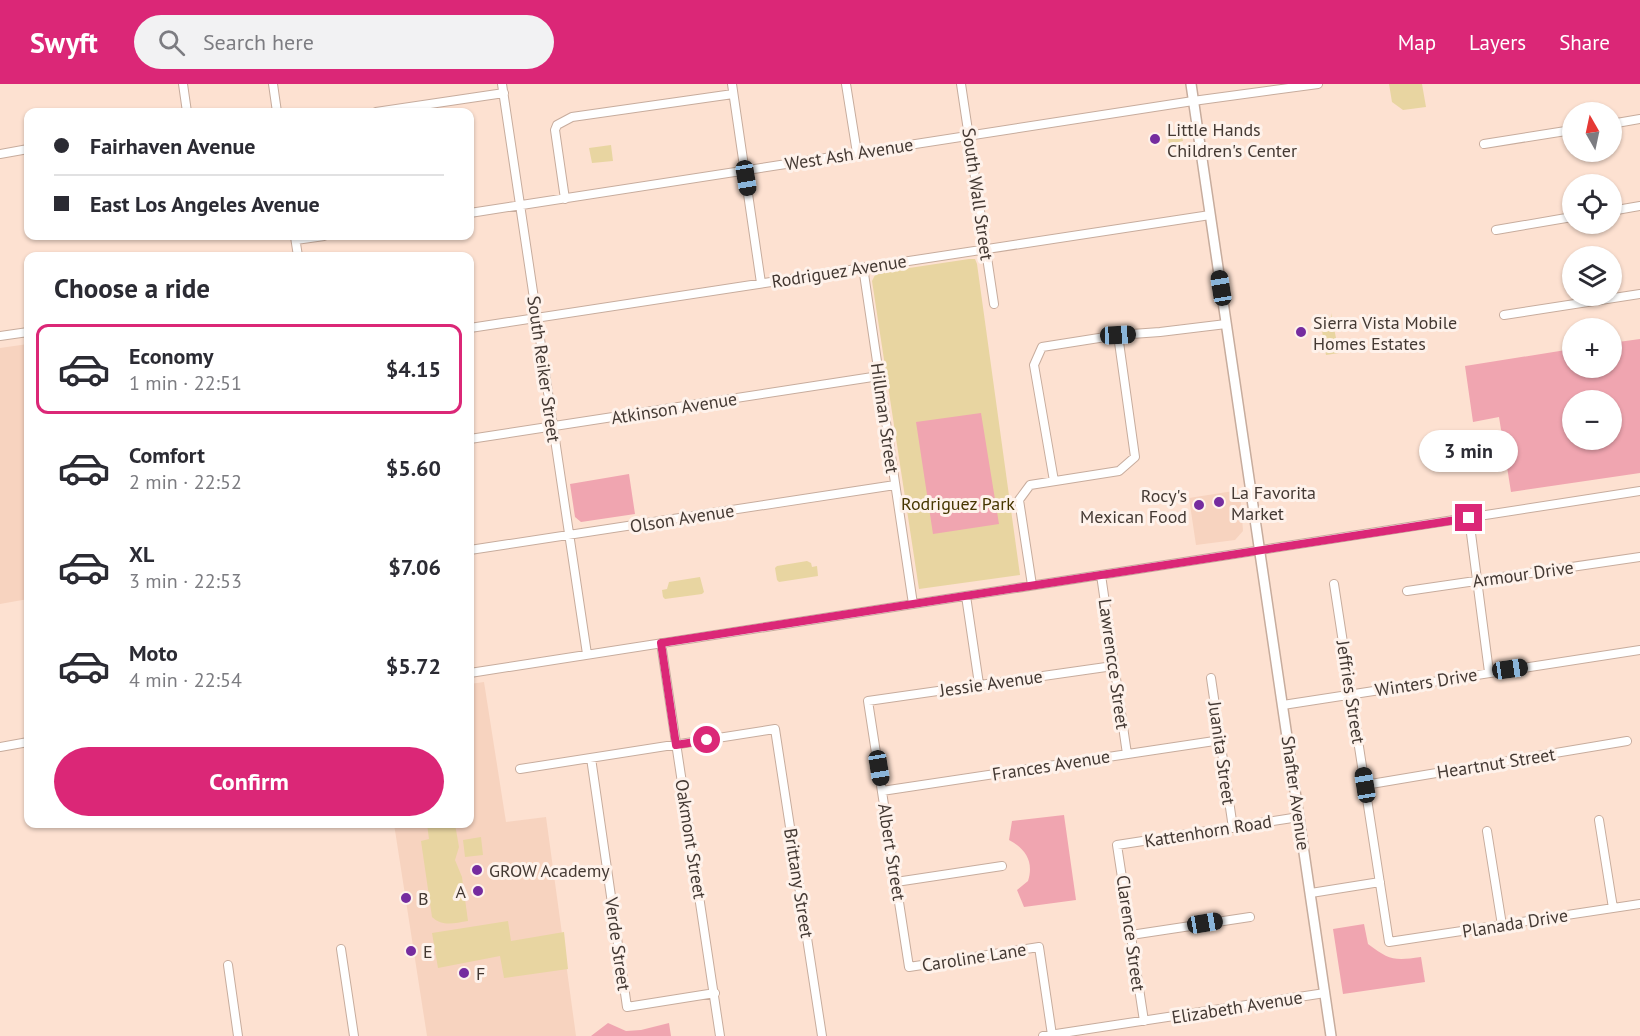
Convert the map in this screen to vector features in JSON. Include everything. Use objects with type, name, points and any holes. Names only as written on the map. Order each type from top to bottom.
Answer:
[{"type":"main road","name":"Shafter Avenue","points":[[1191,84],[1331,1036]]},
{"type":"street","points":[[183,84],[186,108]]},
{"type":"street","points":[[273,84],[276,108]]},
{"type":"street","points":[[732,84],[761,283]]},
{"type":"street","points":[[846,84],[857,153]]},
{"type":"street","name":"South Wall Street","points":[[961,84],[994,304]]},
{"type":"street","name":"West Ash Avenue","points":[[474,212],[1193,101],[1318,84]]},
{"type":"street","points":[[397,108],[503,88]]},
{"type":"street","name":"South Reiker Street","points":[[503,88],[587,654]]},
{"type":"street","points":[[565,199],[555,130],[557,125],[572,117],[733,94]]},
{"type":"street","points":[[1622,122],[1640,119]]},
{"type":"street","points":[[1484,144],[1562,132]]},
{"type":"street","points":[[0,154],[24,150]]},
{"type":"street","points":[[1622,209],[1640,206]]},
{"type":"street","name":"Rodriguez Avenue","points":[[474,327],[1210,215]]},
{"type":"street","points":[[1496,230],[1562,219]]},
{"type":"street","name":"Hillman Street","points":[[863,267],[913,604]]},
{"type":"street","points":[[1504,315],[1640,294]]},
{"type":"street","points":[[1054,481],[1034,365],[1042,347],[1118,335],[1226,324]]},
{"type":"street","points":[[0,336],[24,333]]},
{"type":"street","points":[[1032,585],[1019,500],[1030,485],[1119,471],[1135,457],[1118,335]]},
{"type":"street","name":"Atkinson Avenue","points":[[474,438],[879,376]]},
{"type":"street","name":"Olson Avenue","points":[[474,549],[895,485]]},
{"type":"street","points":[[474,671],[1640,491]]},
{"type":"street","points":[[1469,518],[1489,672]]},
{"type":"street","name":"Armour Drive","points":[[1407,591],[1640,557]]},
{"type":"street","name":"Lawrencce Street","points":[[1101,575],[1127,754]]},
{"type":"street","name":"Jeffries Street","points":[[1334,584],[1389,942]]},
{"type":"street","points":[[966,596],[979,684]]},
{"type":"street","name":"Oakmont Street","points":[[661,643],[720,1036]]},
{"type":"street","name":"Winters Drive","points":[[1283,705],[1640,650]]},
{"type":"street","name":"Jessie Avenue","points":[[868,701],[1113,666]]},
{"type":"street","name":"Juanita Street","points":[[1211,678],[1233,828]]},
{"type":"street","name":"Albert Street","points":[[868,701],[909,967]]},
{"type":"street","name":"Brittany Street","points":[[676,745],[775,729],[822,1036]]},
{"type":"street","name":"Frances Avenue","points":[[882,790],[1221,740]]},
{"type":"street","name":"Heartnut Street","points":[[1365,785],[1627,741]]},
{"type":"street","points":[[0,747],[24,743]]},
{"type":"street","points":[[520,769],[676,745]]},
{"type":"street","name":"Verde Street","points":[[591,758],[627,1007],[715,993]]},
{"type":"street","name":"Kattenhorn Road","points":[[1118,845],[1299,817]]},
{"type":"street","points":[[1599,820],[1613,908]]},
{"type":"street","points":[[1487,831],[1502,925]]},
{"type":"street","name":"Clarence Street","points":[[1118,845],[1144,1021]]},
{"type":"street","points":[[896,882],[1002,866]]},
{"type":"street","points":[[1311,893],[1380,882]]},
{"type":"street","name":"Planada Drive","points":[[1389,942],[1640,904]]},
{"type":"street","points":[[1131,935],[1250,916]]},
{"type":"street","name":"Caroline Lane","points":[[909,967],[1039,947],[1047,1035]]},
{"type":"street","points":[[341,949],[354,1036]]},
{"type":"street","points":[[228,965],[238,1036]]},
{"type":"street","name":"Elizabeth Avenue","points":[[1047,1035],[1325,993]]},
{"type":"shaded area","points":[[1640,339],[1640,473],[1511,492],[1499,417],[1473,422],[1465,366],[1562,351],[1562,378],[1622,378],[1622,341]]},
{"type":"shaded area","points":[[24,345],[24,600],[0,604],[0,348]]},
{"type":"shaded area","points":[[981,413],[999,524],[933,534],[916,422]]},
{"type":"shaded area","points":[[629,474],[635,514],[581,522],[575,517],[570,484]]},
{"type":"shaded area","points":[[1240,490],[1243,531],[1235,540],[1196,545],[1189,498]]},
{"type":"shaded area","name":"GROW Academy","points":[[484,682],[506,822],[546,817],[576,1036],[427,1036],[395,828],[474,828],[474,683]]},
{"type":"shaded area","points":[[1064,815],[1076,900],[1024,907],[1017,890],[1028,881],[1030,868],[1024,852],[1009,840],[1012,821]]},
{"type":"shaded area","points":[[1364,924],[1368,944],[1381,953],[1398,959],[1421,957],[1425,982],[1343,994],[1333,929]]},
{"type":"shaded area","points":[[608,1023],[626,1031],[669,1023],[671,1036],[591,1036]]},
{"type":"green space","points":[[1389,84],[1422,84],[1426,107],[1403,110],[1392,102]]},
{"type":"green space","points":[[1181,131],[1183,141],[1169,144],[1167,133]]},
{"type":"green space","points":[[611,145],[613,161],[592,163],[589,148]]},
{"type":"green space","name":"Rodriguez Park","points":[[975,259],[977,264],[1020,575],[919,589],[872,281],[876,273]]},
{"type":"green space","points":[[1331,313],[1339,353],[1326,355],[1322,331],[1317,332],[1315,319],[1331,317]]},
{"type":"green space","points":[[807,561],[812,567],[817,566],[818,576],[779,582],[777,580],[775,568],[777,566]]},
{"type":"green space","points":[[700,577],[704,592],[702,594],[665,599],[663,597],[662,590],[667,589],[669,582]]},
{"type":"green space","points":[[428,828],[456,828],[459,847],[455,860],[462,877],[468,921],[445,923],[432,917],[421,841],[429,839]]},
{"type":"green space","points":[[481,837],[483,855],[465,857],[463,840]]},
{"type":"green space","points":[[508,921],[511,941],[564,932],[568,969],[504,978],[500,956],[438,968],[432,933]]},
{"type":"place","name":"Little Hands Children's Center","points":[[1155,139]]},
{"type":"place","name":"Sierra Vista Mobile Homes Estates","points":[[1301,332]]},
{"type":"place","name":"La Favorita Market","points":[[1219,502]]},
{"type":"place","name":"Rocy's Mexican Food","points":[[1199,505]]},
{"type":"place","name":"GROW Academy","points":[[477,870]]},
{"type":"place","name":"A","points":[[478,891]]},
{"type":"place","name":"B","points":[[406,898]]},
{"type":"place","name":"E","points":[[411,951]]},
{"type":"place","name":"F","points":[[464,973]]},
{"type":"route","points":[[707,740],[676,745],[661,643],[1469,518]]}]
